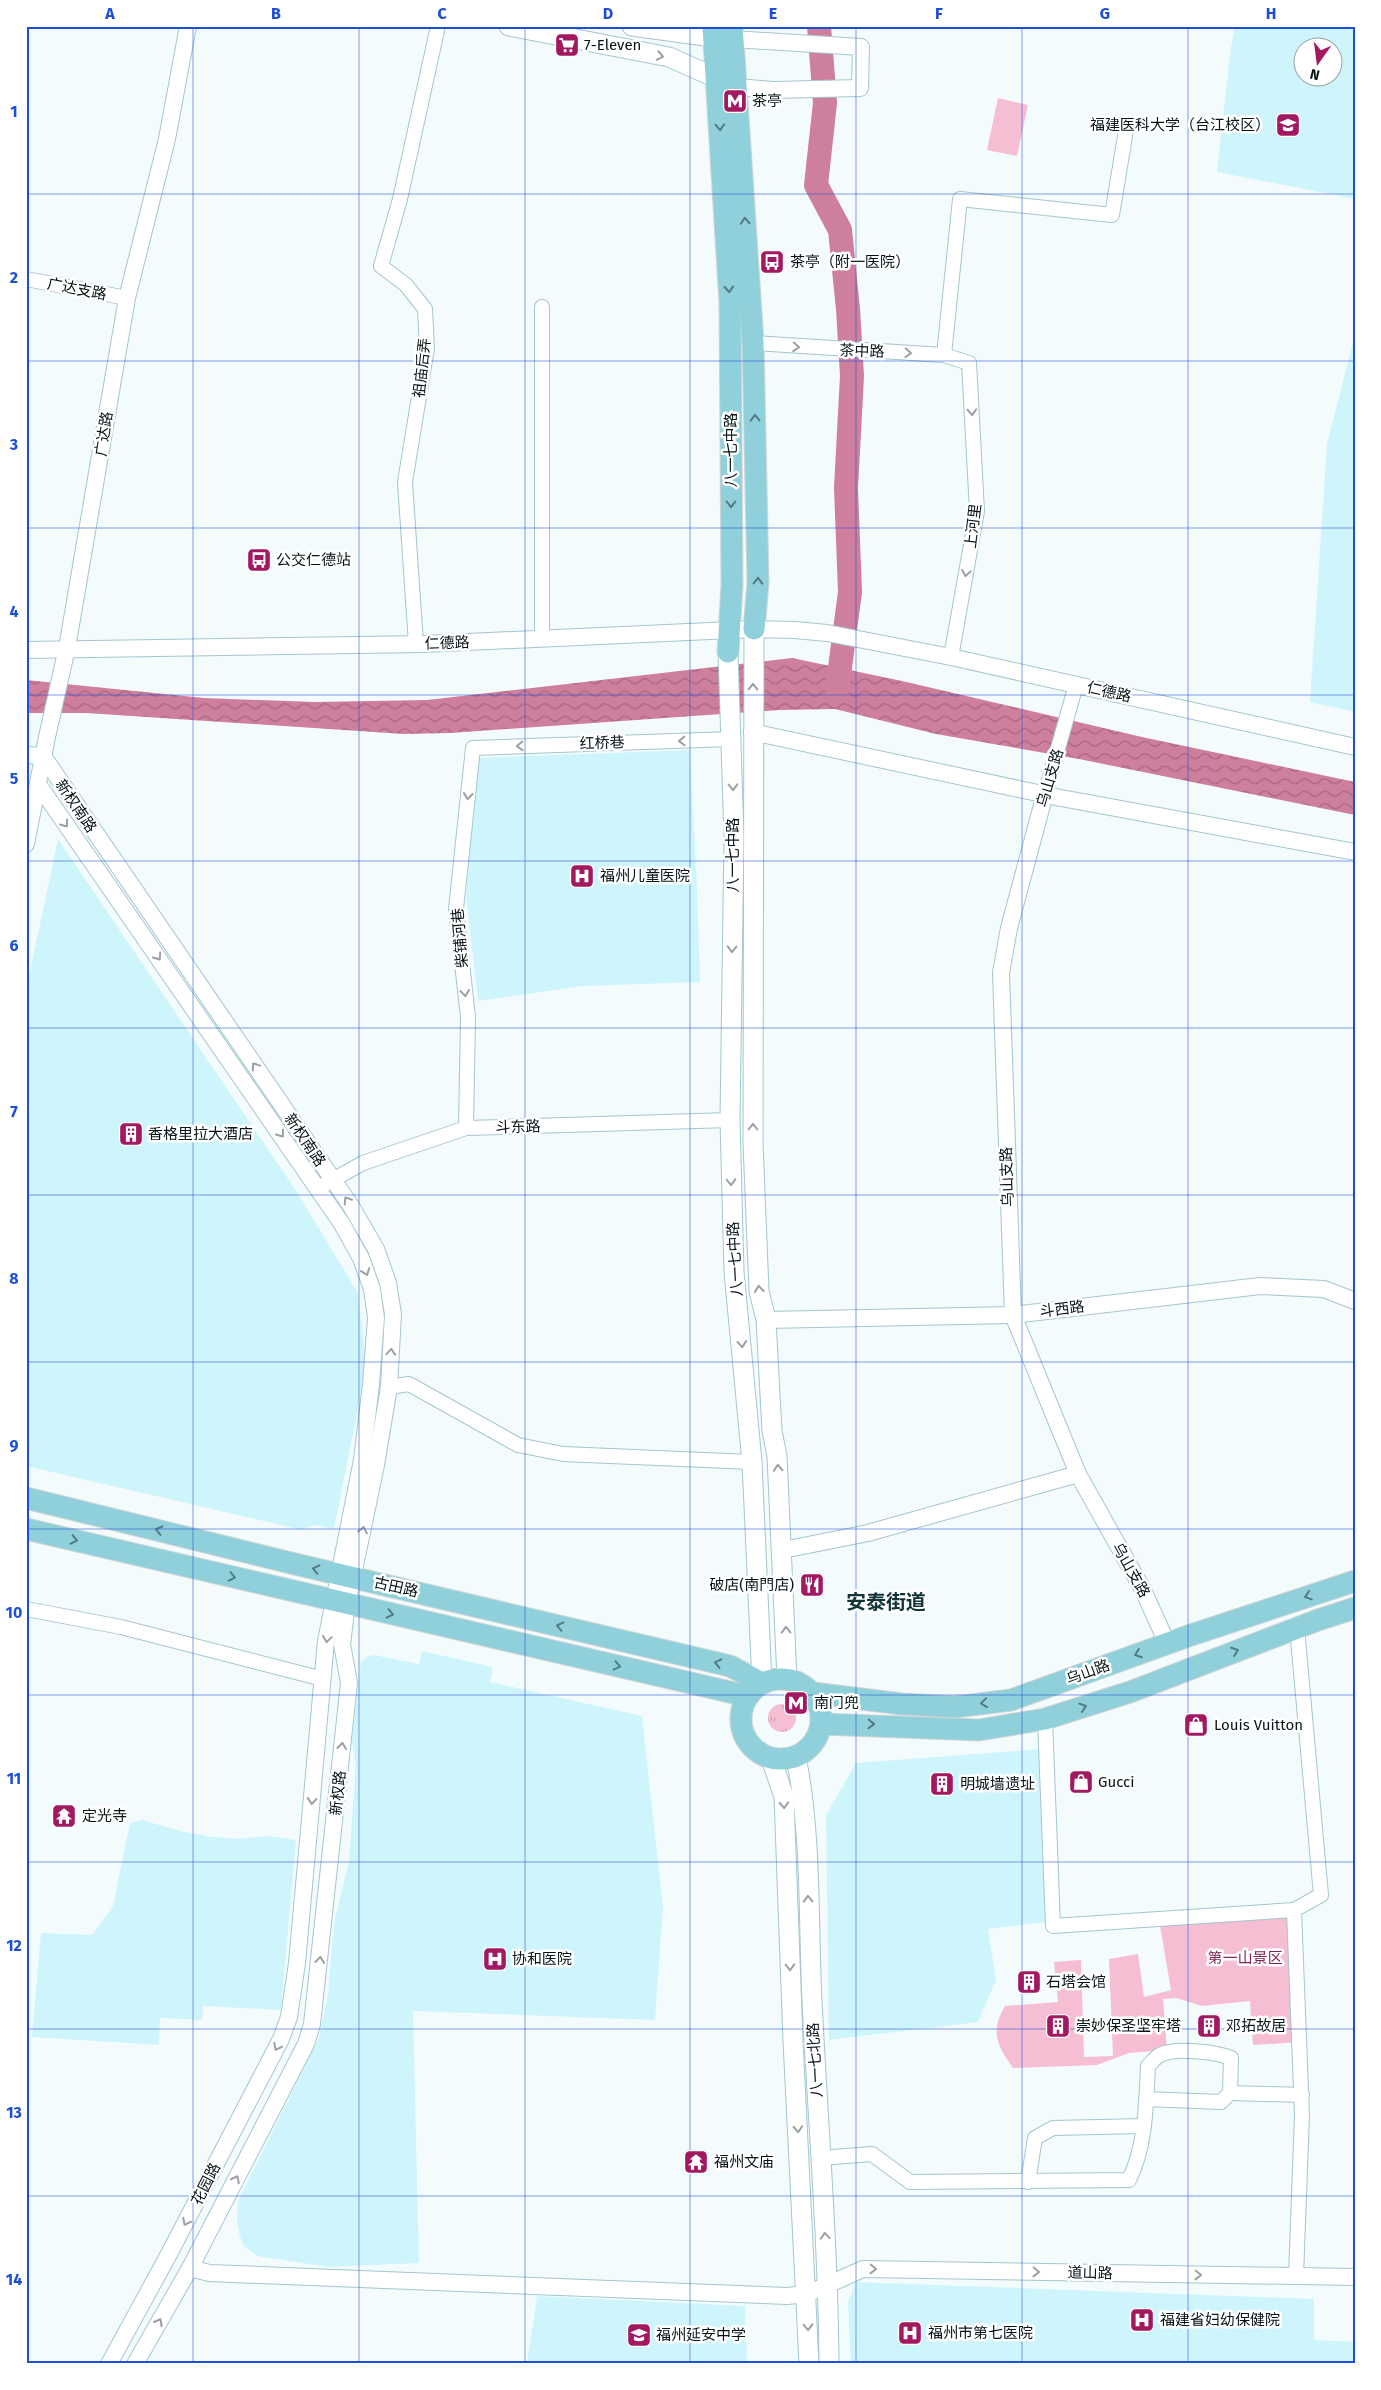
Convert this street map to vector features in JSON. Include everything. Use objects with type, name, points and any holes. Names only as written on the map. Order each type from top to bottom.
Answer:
[{"type":"main road","points":[[509,26],[669,57],[737,87]]},
{"type":"main road","points":[[632,26],[723,32]]},
{"type":"main road","name":"八一七中路","points":[[723,32],[716,79],[730,303],[732,585],[728,642],[734,837],[730,1120],[734,1272],[752,1462],[755,1689]]},
{"type":"main road","name":"八一七中路","points":[[723,32],[737,87],[753,344],[758,583],[754,635],[752,732],[753,1143],[759,1291],[766,1320],[772,1431],[777,1456],[783,1550],[787,1678]]},
{"type":"main road","name":"古田路","points":[[26,1498],[346,1576],[730,1666],[755,1689]]},
{"type":"main road","name":"古田路","points":[[26,1529],[340,1603],[755,1689]]},
{"type":"main road","name":"乌山路","points":[[813,1693],[902,1704],[955,1707],[1011,1700],[1167,1643],[1355,1581]]},
{"type":"main road","name":"乌山路","points":[[822,1724],[979,1730],[1045,1719],[1130,1692],[1297,1628],[1355,1608]]},
{"type":"main road","points":[[777,1678],[787,1678],[806,1686],[813,1693],[822,1713],[822,1724],[813,1744],[796,1757],[784,1759],[771,1758],[754,1748],[743,1733],[740,1720],[742,1708],[755,1689],[777,1678]]},
{"type":"main road","name":"八一七北路","points":[[796,1757],[804,1795],[820,2158],[828,2285],[829,2364]]},
{"type":"main road","points":[[771,1758],[784,1797],[792,2041],[807,2294],[809,2364]]},
{"type":"street","name":"广达路","points":[[26,844],[46,737],[67,648],[127,298],[167,139],[188,26]]},
{"type":"street","name":"祖庙后弄","points":[[416,644],[405,482],[427,348],[425,309],[406,285],[381,266],[400,199],[438,26]]},
{"type":"street","points":[[723,32],[798,43],[862,47],[860,88],[805,90],[737,87]]},
{"type":"street","points":[[944,355],[960,198],[1112,215],[1127,124]]},
{"type":"street","name":"广达支路","points":[[26,280],[127,298]]},
{"type":"street","points":[[542,307],[542,639]]},
{"type":"street","name":"茶中路","points":[[753,344],[944,355],[969,363]]},
{"type":"street","name":"上河里","points":[[951,657],[977,511],[969,363]]},
{"type":"street","name":"仁德路","points":[[26,650],[416,644],[542,639],[728,642],[754,635],[795,630],[862,640],[951,657],[1355,747]]},
{"type":"street","name":"乌山支路","points":[[1076,685],[1009,928],[1001,973],[1013,1315],[1078,1474],[1143,1590],[1167,1643]]},
{"type":"street","points":[[752,732],[1045,794],[1355,852]]},
{"type":"street","name":"红桥巷","points":[[473,748],[731,739]]},
{"type":"street","name":"柴铺河巷","points":[[466,1128],[468,1016],[456,909],[473,748]]},
{"type":"street","points":[[26,755],[43,756]]},
{"type":"street","name":"新权南路","points":[[43,756],[333,1180],[376,1249],[388,1283],[393,1314],[389,1387],[376,1465],[346,1576]]},
{"type":"street","name":"新权南路","points":[[38,784],[318,1188],[361,1258],[372,1289],[376,1318],[371,1384],[346,1576]]},
{"type":"street","name":"斗东路","points":[[318,1188],[363,1163],[466,1128],[730,1120]]},
{"type":"street","name":"斗西路","points":[[766,1320],[1013,1315],[1260,1286],[1324,1289],[1355,1301]]},
{"type":"street","points":[[389,1387],[409,1384],[518,1446],[563,1454],[752,1462]]},
{"type":"street","points":[[783,1550],[868,1533],[1078,1474]]},
{"type":"street","name":"新权路","points":[[292,2001],[323,1679],[346,1576]]},
{"type":"street","name":"新权路","points":[[315,2009],[349,1683],[342,1644],[340,1603]]},
{"type":"street","points":[[26,1609],[122,1627],[323,1679]]},
{"type":"street","points":[[1045,1719],[1053,1926],[1294,1910],[1321,1895],[1297,1628]]},
{"type":"street","points":[[1294,1910],[1302,2095],[1296,2276]]},
{"type":"street","name":"花园路","points":[[109,2364],[169,2254],[281,2039],[290,2017],[292,2001]]},
{"type":"street","name":"花园路","points":[[135,2364],[190,2268],[306,2044],[315,2009]]},
{"type":"street","points":[[820,2158],[872,2154],[910,2182],[1129,2180],[1134,2170],[1144,2126],[1148,2066],[1158,2056],[1170,2052],[1219,2054],[1231,2058],[1230,2093],[1221,2102],[1146,2100]]},
{"type":"street","points":[[1230,2093],[1302,2095]]},
{"type":"street","points":[[1028,2182],[1035,2138],[1053,2128],[1144,2126]]},
{"type":"street","name":"道山路","points":[[190,2268],[209,2273],[788,2296],[807,2294],[863,2269],[1355,2277]]},
{"type":"shaded area","name":"福建医科大学（台江校区）","points":[[1235,26],[1355,26],[1355,199],[1217,172]]},
{"type":"shaded area","points":[[1355,334],[1355,712],[1310,702],[1327,444]]},
{"type":"shaded area","name":"福州儿童医院","points":[[690,750],[700,982],[582,986],[478,1001],[466,896],[477,758]]},
{"type":"shaded area","points":[[58,839],[295,1189],[358,1293],[365,1354],[363,1383],[334,1529],[315,1525],[302,1530],[26,1466],[26,991]]},
{"type":"shaded area","name":"协和医院","points":[[422,1651],[493,1667],[490,1682],[642,1716],[663,1907],[655,2020],[413,2011],[419,2263],[329,2267],[257,2256],[245,2247],[240,2237],[237,2221],[238,2201],[318,2040],[328,1995],[334,1923],[349,1861],[356,1765],[352,1741],[361,1663],[366,1657],[374,1655],[419,1664]]},
{"type":"shaded area","points":[[1041,1749],[1046,1922],[988,1929],[996,1980],[978,2022],[829,2040],[826,1815],[856,1763]]},
{"type":"shaded area","points":[[142,1820],[184,1832],[213,1837],[239,1839],[269,1836],[296,1840],[281,2010],[203,2006],[202,2020],[160,2018],[159,2045],[32,2037],[41,1933],[92,1935],[113,1906],[130,1823]]},
{"type":"shaded area","name":"福建省妇幼保健院","points":[[856,2282],[1314,2299],[1314,2340],[1355,2342],[1355,2364],[851,2364],[848,2303]]},
{"type":"shaded area","name":"福州延安中学","points":[[537,2296],[745,2306],[747,2364],[527,2364]]},
{"type":"green space","points":[[998,98],[1028,105],[1017,156],[987,150]]},
{"type":"green space","points":[[782,1704],[792,1708],[796,1718],[792,1728],[782,1732],[772,1728],[768,1718],[772,1708]]},
{"type":"green space","name":"第一山景区","points":[[1294,1910],[1300,2042],[1253,2045],[1250,2001],[1202,2006],[1176,1998],[1163,1999],[1167,2050],[1129,2053],[1097,2065],[1013,2068],[999,2045],[997,2038],[998,2023],[1005,2006],[1058,2002],[1054,1962],[1081,1960],[1084,2057],[1113,2056],[1109,1959],[1138,1954],[1144,1997],[1171,1990],[1159,1920]]},
{"type":"water","points":[[792,658],[902,681],[1142,737],[1355,782],[1355,815],[1079,759],[936,734],[835,709],[780,710],[450,733],[404,734],[86,713],[26,713],[26,680],[204,698],[314,702],[427,700]]},
{"type":"waterway","points":[[819,26],[825,103],[816,185],[840,230],[848,309],[852,376],[846,488],[850,592],[837,690]]},
{"type":"place","name":"7-Eleven","points":[[567,45]]},
{"type":"place","name":"茶亭","points":[[735,101]]},
{"type":"place","name":"福建医科大学（台江校区）","points":[[1288,125]]},
{"type":"place","name":"茶亭（附一医院）","points":[[772,262]]},
{"type":"place","name":"公交仁德站","points":[[259,560]]},
{"type":"place","name":"福州儿童医院","points":[[582,876]]},
{"type":"place","name":"香格里拉大酒店","points":[[131,1134]]},
{"type":"place","name":"破店(南門店)","points":[[812,1585]]},
{"type":"place","name":"南门兜","points":[[796,1703]]},
{"type":"place","name":"Louis Vuitton","points":[[1196,1725]]},
{"type":"place","name":"Gucci","points":[[1081,1782]]},
{"type":"place","name":"明城墙遗址","points":[[942,1784]]},
{"type":"place","name":"定光寺","points":[[64,1816]]},
{"type":"place","name":"协和医院","points":[[495,1959]]},
{"type":"place","name":"石塔会馆","points":[[1029,1982]]},
{"type":"place","name":"崇妙保圣坚牢塔","points":[[1058,2026]]},
{"type":"place","name":"邓拓故居","points":[[1209,2026]]},
{"type":"place","name":"福州文庙","points":[[696,2162]]},
{"type":"place","name":"福建省妇幼保健院","points":[[1142,2320]]},
{"type":"place","name":"福州市第七医院","points":[[910,2333]]},
{"type":"place","name":"福州延安中学","points":[[639,2335]]},
{"type":"district","name":"安泰街道","points":[[886,1602]]}]
